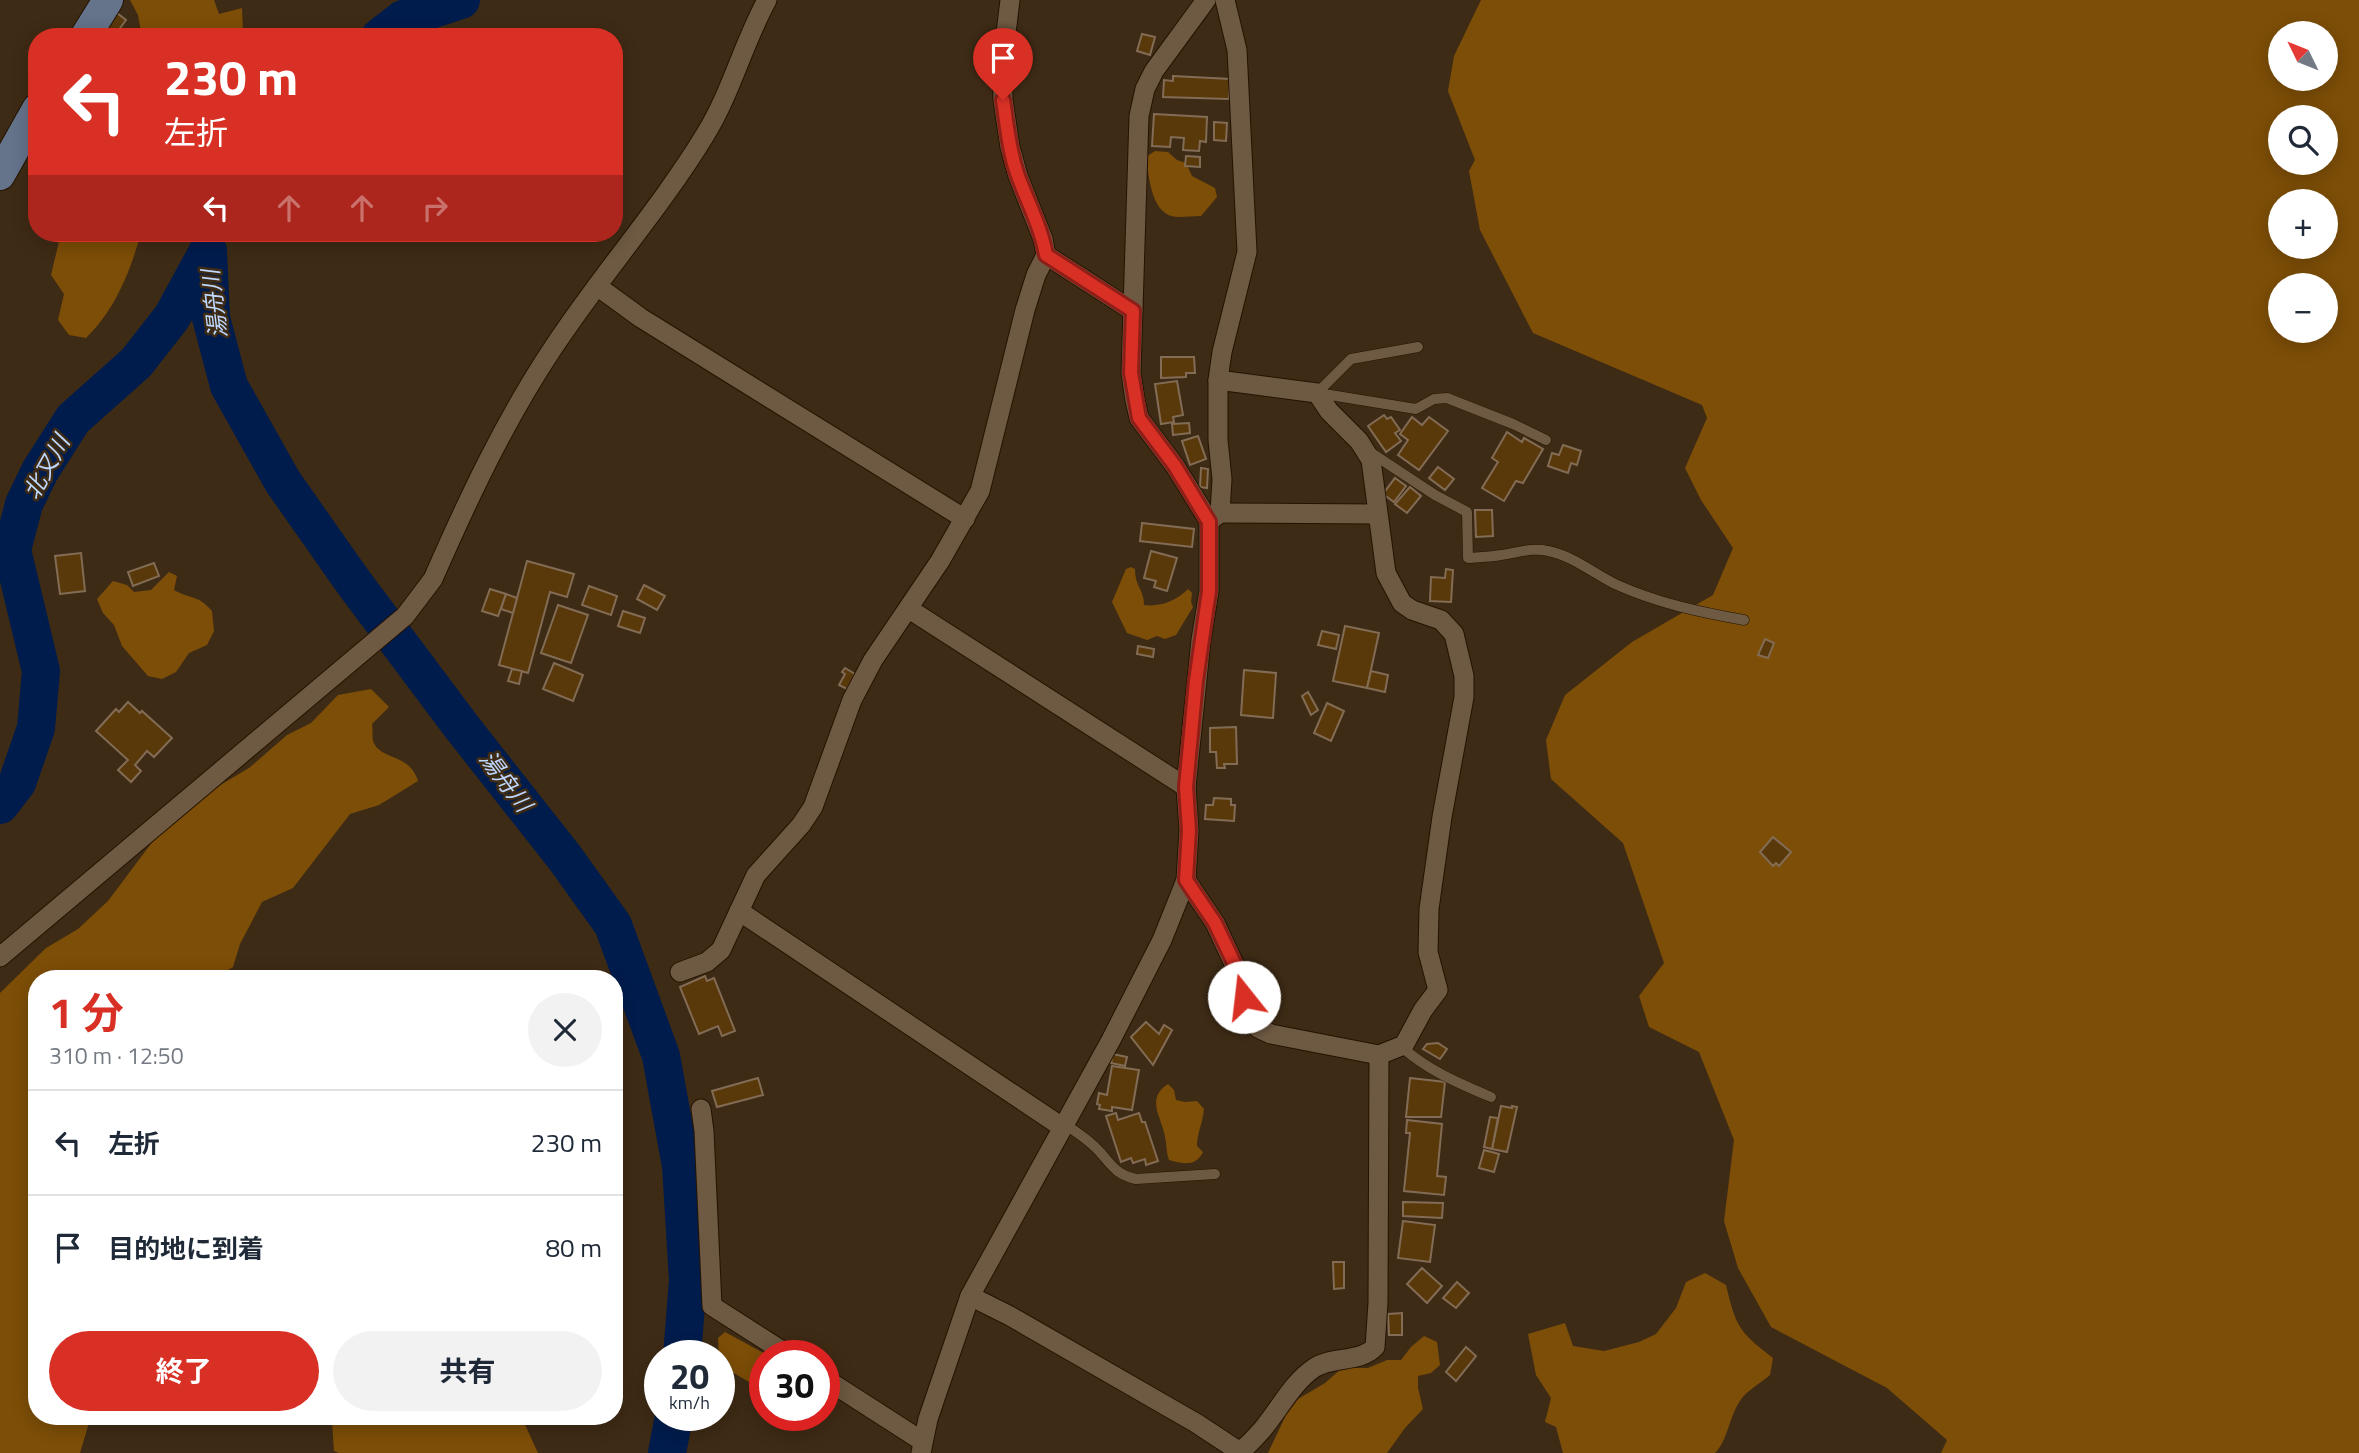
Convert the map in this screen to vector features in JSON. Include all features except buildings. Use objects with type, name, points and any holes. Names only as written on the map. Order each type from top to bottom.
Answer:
[{"type":"main road","points":[[91,28],[108,0]]},
{"type":"main road","points":[[0,175],[28,125]]},
{"type":"street","points":[[0,957],[405,616],[433,579],[478,481],[515,411],[553,348],[669,189],[715,120],[754,24],[767,0]]},
{"type":"street","points":[[680,972],[707,962],[721,950],[756,875],[801,825],[813,807],[852,701],[873,660],[909,609],[965,519],[979,491],[1025,310],[1036,275],[1046,255],[1043,239],[1018,176],[1010,147],[1003,100],[1002,66],[1010,0]]},
{"type":"street","points":[[1206,0],[1154,71],[1145,89],[1139,116],[1131,373],[1139,418],[1215,517]]},
{"type":"street","points":[[840,1389],[922,1447],[946,1363],[970,1296],[1111,1040],[1162,940],[1186,880],[1189,830],[1186,787],[1215,517],[1222,479],[1218,440],[1218,380],[1222,352],[1247,252],[1237,50],[1225,0]]},
{"type":"street","points":[[1046,255],[1133,311]]},
{"type":"street","points":[[597,286],[641,318],[965,519]]},
{"type":"street","points":[[1186,880],[1215,923],[1235,965],[1248,1016],[1258,1028],[1271,1034],[1379,1055],[1407,1051],[1423,1010],[1438,990],[1428,952],[1429,909],[1442,817],[1464,697],[1464,676],[1454,634],[1441,620],[1412,610],[1402,603],[1386,573],[1376,514],[1371,460],[1366,450],[1329,411],[1317,393],[1218,380]]},
{"type":"street","points":[[1215,517],[1376,514]]},
{"type":"street","points":[[909,609],[1186,787]]},
{"type":"street","points":[[739,911],[1063,1126]]},
{"type":"street","points":[[970,1296],[1010,1316],[1195,1423],[1240,1453],[1262,1431],[1304,1375],[1318,1365],[1362,1355],[1375,1347],[1379,1055]]},
{"type":"street","points":[[701,1109],[712,1306],[765,1340]]},
{"type":"lane","points":[[1317,393],[1351,359],[1418,347]]},
{"type":"lane","points":[[1317,393],[1416,409],[1434,399],[1447,398],[1546,440]]},
{"type":"lane","points":[[1366,450],[1435,495],[1467,512],[1468,558],[1499,556],[1530,549],[1549,551],[1576,561],[1614,583],[1658,602],[1744,620]]},
{"type":"lane","points":[[1407,1051],[1458,1083],[1491,1097]]},
{"type":"lane","points":[[1063,1126],[1089,1142],[1113,1170],[1126,1177],[1136,1179],[1215,1174]]},
{"type":"shaded area","points":[[130,0],[214,0],[219,14],[242,8],[243,28],[140,28],[138,15]]},
{"type":"shaded area","points":[[1481,0],[2359,0],[2359,1453],[1941,1453],[1947,1440],[1887,1388],[1771,1327],[1738,1268],[1724,1221],[1734,1140],[1699,1052],[1649,1027],[1639,996],[1664,963],[1623,843],[1551,779],[1546,740],[1565,695],[1632,642],[1713,595],[1733,548],[1701,500],[1685,468],[1707,418],[1702,405],[1533,333],[1480,230],[1469,171],[1475,160],[1448,91],[1454,56]]},
{"type":"shaded area","points":[[1155,151],[1168,152],[1177,160],[1186,163],[1192,176],[1215,188],[1217,197],[1201,216],[1169,215],[1157,203],[1150,184],[1146,157]]},
{"type":"shaded area","points":[[59,242],[138,242],[113,303],[86,338],[69,335],[58,320],[64,294],[51,275]]},
{"type":"shaded area","points":[[1126,569],[1135,569],[1144,605],[1168,602],[1188,589],[1192,593],[1193,607],[1176,635],[1165,639],[1157,636],[1147,640],[1127,633],[1112,602]]},
{"type":"shaded area","points":[[169,572],[177,576],[174,590],[198,600],[212,611],[214,631],[207,645],[189,653],[176,672],[162,679],[148,676],[122,646],[114,625],[103,613],[97,599],[113,581],[127,585],[134,592],[151,590]]},
{"type":"shaded area","points":[[371,689],[389,707],[372,724],[373,741],[382,752],[408,765],[418,781],[379,805],[350,814],[293,888],[262,902],[240,944],[233,967],[228,970],[28,970],[28,1425],[88,1425],[80,1453],[0,1453],[0,993],[46,948],[78,929],[108,901],[162,829],[200,797],[249,768],[287,735],[311,723],[338,695]]},
{"type":"shaded area","points":[[1168,1084],[1174,1090],[1176,1100],[1197,1101],[1204,1109],[1197,1146],[1203,1152],[1193,1162],[1179,1163],[1169,1160],[1168,1157],[1156,1102],[1161,1090]]},
{"type":"shaded area","points":[[1705,1273],[1726,1285],[1740,1328],[1773,1358],[1770,1375],[1740,1401],[1719,1448],[1715,1453],[1563,1453],[1556,1427],[1545,1422],[1551,1398],[1536,1375],[1528,1334],[1565,1323],[1573,1346],[1604,1351],[1639,1342],[1656,1334],[1676,1308],[1686,1282]]},
{"type":"shaded area","points":[[725,1332],[749,1345],[749,1382],[735,1374],[735,1340],[718,1338]]},
{"type":"shaded area","points":[[1424,1336],[1437,1342],[1440,1365],[1431,1373],[1418,1376],[1423,1409],[1387,1453],[1268,1453],[1286,1415],[1298,1399],[1325,1383],[1342,1368],[1368,1368],[1387,1360],[1401,1360]]},
{"type":"shaded area","points":[[332,1425],[525,1425],[538,1453],[339,1453],[334,1451]]},
{"type":"waterway","points":[[392,28],[403,19],[461,0]]},
{"type":"waterway","name":"湯舟川","points":[[208,251],[211,318],[229,386],[283,482],[354,583],[461,726],[565,858],[613,925],[661,1056],[681,1166],[688,1280],[683,1340]]},
{"type":"waterway","name":"北又川","points":[[0,805],[17,783],[36,728],[41,671],[12,550],[24,504],[40,471],[73,419],[136,363],[172,317],[208,251]]},
{"type":"waterway","name":"湯舟川","points":[[667,1453],[671,1431]]},
{"type":"route","points":[[1003,100],[1010,147],[1018,176],[1043,239],[1046,255],[1087,284],[1133,311],[1131,373],[1139,418],[1175,466],[1209,522],[1209,591],[1196,681],[1186,787],[1189,830],[1186,880],[1215,923],[1235,965],[1244,997]]}]
